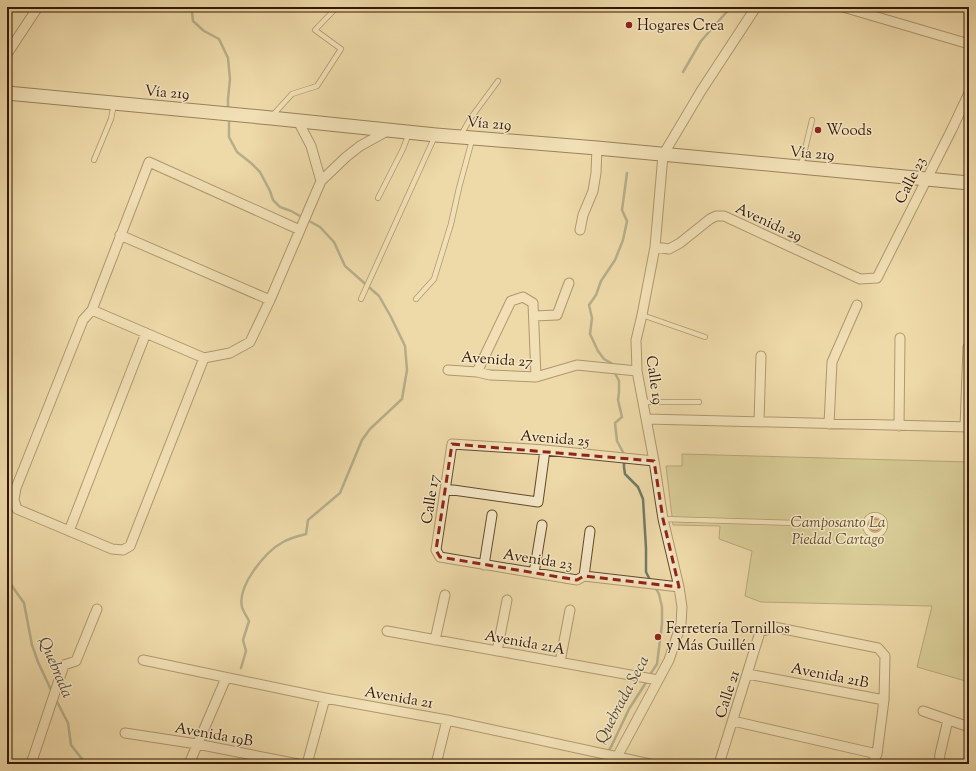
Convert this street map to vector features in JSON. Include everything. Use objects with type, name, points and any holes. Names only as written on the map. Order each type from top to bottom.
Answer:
[{"type":"main road","name":"Vía 219","points":[[7,93],[466,138],[597,148],[969,184]]},
{"type":"street","points":[[7,54],[38,7]]},
{"type":"street","name":"Calle 19","points":[[614,760],[669,660],[681,624],[682,607],[679,587],[662,519],[654,461],[637,371],[636,340],[655,247],[663,155],[701,91],[756,7]]},
{"type":"street","points":[[843,7],[969,44]]},
{"type":"street","name":"Calle 23","points":[[877,278],[969,93]]},
{"type":"street","points":[[298,121],[311,146],[321,181]]},
{"type":"street","points":[[92,310],[204,358],[230,353],[250,342],[270,300],[321,181],[360,146],[389,130]]},
{"type":"street","points":[[580,230],[583,215],[593,191],[596,173],[597,148]]},
{"type":"street","points":[[204,358],[130,546],[123,550],[112,549],[17,509],[14,500],[16,488],[83,320],[92,310],[120,235],[150,162],[300,230]]},
{"type":"street","name":"Avenida 29","points":[[655,247],[669,249],[680,243],[710,218],[724,216],[860,279],[877,278]]},
{"type":"street","points":[[120,235],[270,300]]},
{"type":"street","points":[[534,316],[557,316],[569,283]]},
{"type":"street","points":[[477,372],[511,301],[523,297],[533,303],[536,377]]},
{"type":"street","points":[[829,424],[832,362],[857,305]]},
{"type":"street","points":[[69,531],[146,333]]},
{"type":"street","points":[[899,426],[900,338]]},
{"type":"street","points":[[647,420],[967,427],[968,347]]},
{"type":"street","points":[[759,422],[761,356]]},
{"type":"street","name":"Avenida 27","points":[[448,370],[477,372],[490,375],[536,377],[577,365],[637,371]]},
{"type":"street","name":"Avenida 25","points":[[452,444],[545,450],[654,461]]},
{"type":"street","name":"Calle 17","points":[[440,557],[436,550],[452,444]]},
{"type":"street","points":[[446,489],[538,502],[545,450]]},
{"type":"street","points":[[484,565],[492,515]]},
{"type":"street","points":[[534,573],[542,524]]},
{"type":"street","points":[[584,576],[590,531]]},
{"type":"street","name":"Avenida 23","points":[[440,557],[577,580],[584,576],[679,587]]},
{"type":"street","points":[[435,640],[445,595]]},
{"type":"street","points":[[497,651],[507,600]]},
{"type":"street","points":[[31,764],[64,666],[76,661],[97,609]]},
{"type":"street","points":[[560,662],[570,610]]},
{"type":"street","name":"Calle 21","points":[[719,764],[760,632],[774,627],[878,648],[885,656],[884,700]]},
{"type":"street","name":"Avenida 21A","points":[[387,631],[658,680]]},
{"type":"street","name":"Avenida 21","points":[[143,660],[325,698],[447,720],[614,760],[650,764]]},
{"type":"street","name":"Avenida 21B","points":[[748,674],[884,700]]},
{"type":"street","points":[[189,764],[226,678]]},
{"type":"street","points":[[307,764],[325,698]]},
{"type":"street","points":[[872,764],[877,754],[884,700]]},
{"type":"street","points":[[923,711],[969,727]]},
{"type":"street","points":[[436,764],[447,720]]},
{"type":"street","points":[[733,720],[877,754]]},
{"type":"street","points":[[940,764],[940,754],[948,720]]},
{"type":"street","name":"Avenida 19B","points":[[125,733],[198,744],[298,764]]},
{"type":"lane","points":[[271,118],[292,94],[317,86],[340,49],[314,30],[337,7]]},
{"type":"lane","points":[[416,299],[434,279],[451,224],[459,188],[466,138],[477,109],[498,81]]},
{"type":"lane","points":[[94,160],[111,119],[114,103]]},
{"type":"lane","points":[[801,168],[812,120]]},
{"type":"lane","points":[[378,198],[410,132]]},
{"type":"lane","points":[[361,299],[436,135]]},
{"type":"lane","points":[[642,315],[705,337]]},
{"type":"lane","points":[[643,402],[699,402]]},
{"type":"lane","points":[[877,516],[882,519],[885,525],[881,533],[875,535],[867,531],[865,525],[870,517],[877,516]]},
{"type":"lane","points":[[662,519],[865,525]]},
{"type":"highlighted area","points":[[452,444],[654,461],[663,519],[679,587],[584,576],[577,580],[440,557],[436,550]]},
{"type":"green space","name":"Camposanto La Piedad Cartago","points":[[682,454],[969,462],[969,682],[917,667],[932,606],[761,602],[745,596],[752,551],[719,539],[720,526],[673,525],[666,466],[682,466]]},
{"type":"building","points":[[877,519],[880,520],[880,530],[873,531],[870,530],[869,523],[870,520]]},
{"type":"waterway","points":[[194,7],[192,12],[193,21],[204,31],[219,39],[228,58],[230,79],[228,110]]},
{"type":"waterway","name":"Quebrada Seca","points":[[683,72],[701,41],[731,7]]},
{"type":"waterway","points":[[229,119],[229,137],[237,152],[260,172],[273,200],[280,207],[291,211],[320,227],[334,242],[345,266],[379,296],[405,346],[407,370],[402,399],[370,429],[362,440],[340,493],[308,520],[306,534],[288,539],[268,553],[248,580],[242,599],[242,607],[249,621],[243,640],[246,651],[241,668]]},
{"type":"waterway","name":"Quebrada Seca","points":[[612,366],[611,363],[604,359],[598,351],[590,334],[592,318],[589,305],[596,295],[601,281],[615,260],[623,240],[627,221],[622,210],[627,173]]},
{"type":"waterway","name":"Quebrada Seca","points":[[614,371],[619,381],[618,400],[622,417],[615,423],[617,441],[624,454],[625,474],[638,487],[643,499],[646,572],[651,582]]},
{"type":"waterway","name":"Quebrada","points":[[7,579],[24,603],[32,645],[52,692]]},
{"type":"waterway","name":"Quebrada Seca","points":[[649,676],[657,664],[662,624],[662,607],[659,594],[655,587]]},
{"type":"waterway","name":"Quebrada Seca","points":[[607,753],[629,709],[647,681]]},
{"type":"waterway","name":"Quebrada","points":[[55,698],[68,723],[71,745],[86,764]]},
{"type":"waterway","name":"Quebrada Seca","points":[[598,764],[604,757]]},
{"type":"place","name":"Hogares Crea","points":[[629,25]]},
{"type":"place","name":"Woods","points":[[818,130]]},
{"type":"place","name":"Ferretería Tornillos y Más Guillén","points":[[658,637]]}]
